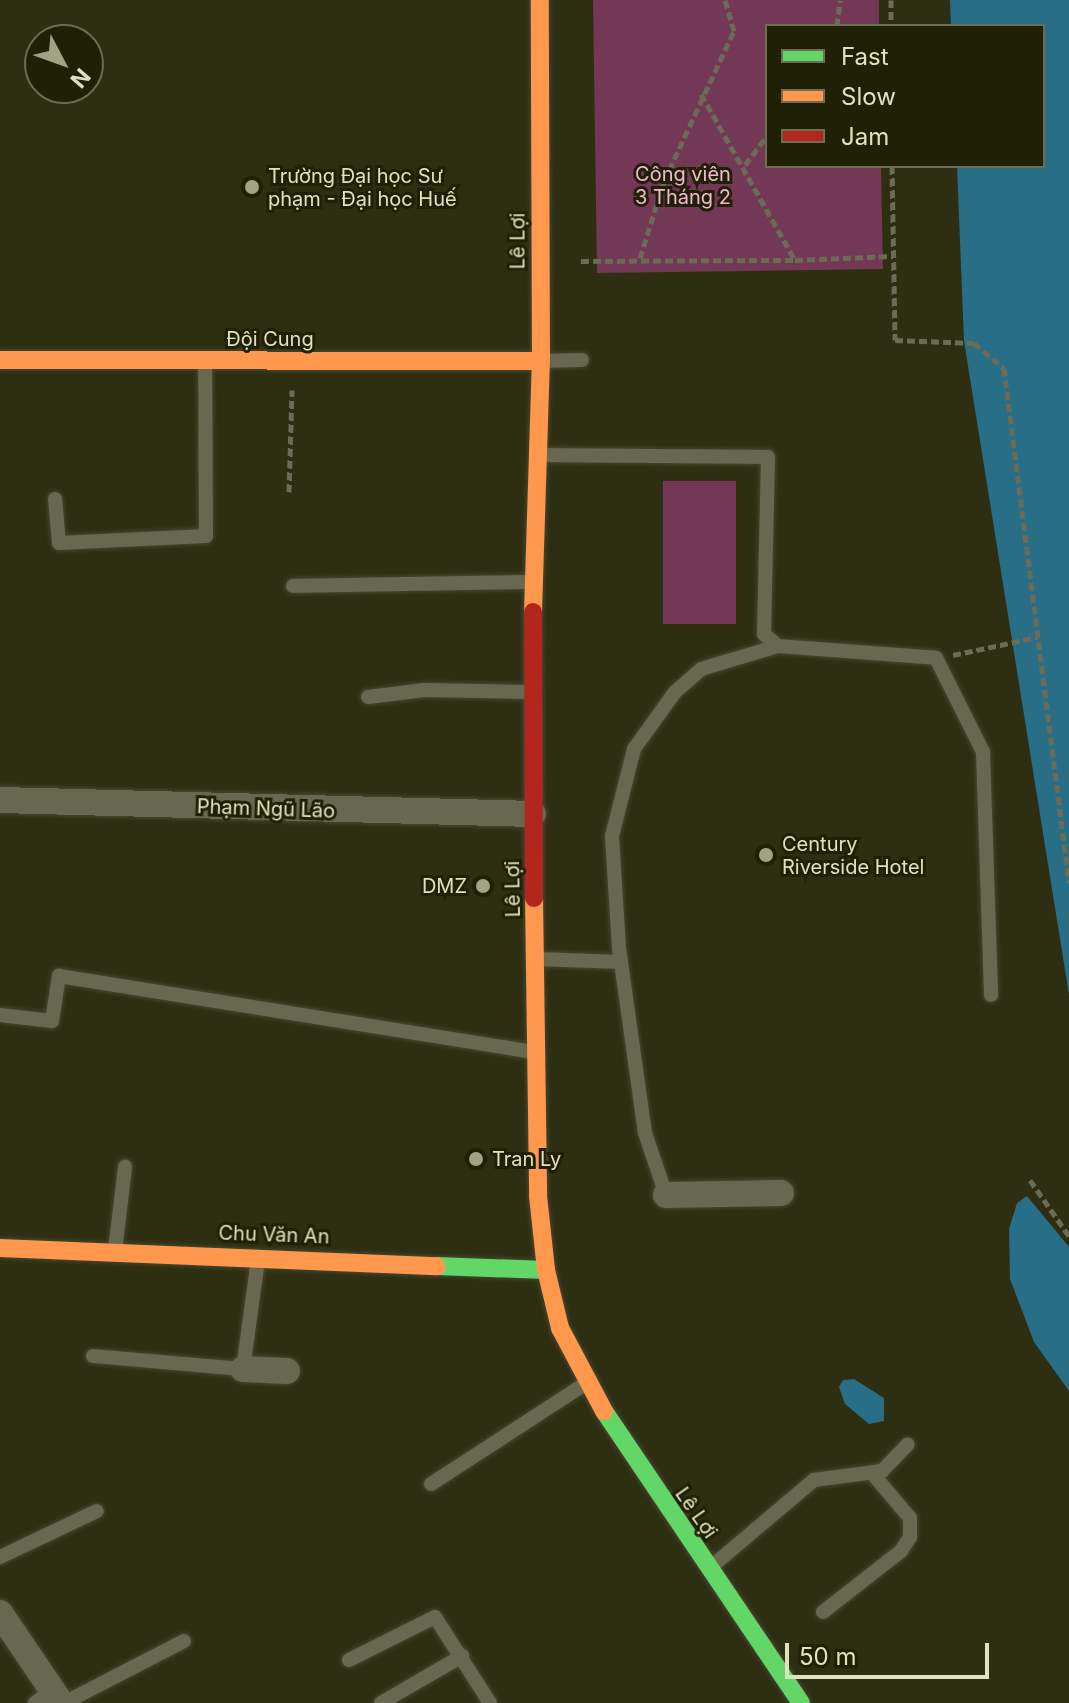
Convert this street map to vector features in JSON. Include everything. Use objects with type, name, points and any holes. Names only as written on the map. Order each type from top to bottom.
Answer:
[{"type":"main road","name":"Lê Lợi","points":[[540,0],[541,361],[531,692],[538,1196],[546,1270],[560,1328],[586,1384],[801,1703]]},
{"type":"main road","name":"Đội Cung","points":[[0,360],[541,361]]},
{"type":"main road","name":"Chu Văn An","points":[[0,1248],[259,1256],[546,1270]]},
{"type":"street","name":"Phạm Ngũ Lão","points":[[0,800],[533,814]]},
{"type":"street","points":[[666,1195],[781,1193]]},
{"type":"street","points":[[243,1369],[287,1371]]},
{"type":"street","points":[[2,1620],[53,1700]]},
{"type":"lane","points":[[541,361],[582,360]]},
{"type":"lane","points":[[55,499],[59,543],[206,536],[205,361]]},
{"type":"lane","points":[[538,455],[768,457],[764,634],[778,646]]},
{"type":"lane","points":[[293,586],[533,582]]},
{"type":"lane","points":[[666,1195],[645,1133],[621,962],[612,836],[634,749],[675,692],[701,669],[778,646],[936,658],[983,752],[991,995]]},
{"type":"lane","points":[[368,697],[425,690],[531,692]]},
{"type":"lane","points":[[536,959],[621,962]]},
{"type":"lane","points":[[0,1015],[52,1021],[59,976],[536,1052]]},
{"type":"lane","points":[[115,1252],[125,1167]]},
{"type":"lane","points":[[93,1356],[243,1369],[259,1256]]},
{"type":"lane","points":[[431,1484],[586,1384]]},
{"type":"lane","points":[[708,1569],[819,1477],[886,1469],[908,1444]]},
{"type":"lane","points":[[823,1612],[901,1551],[910,1537],[910,1518],[872,1473]]},
{"type":"lane","points":[[0,1557],[97,1511]]},
{"type":"lane","points":[[349,1660],[435,1617],[490,1703]]},
{"type":"lane","points":[[53,1700],[184,1641]]},
{"type":"lane","points":[[381,1703],[462,1656]]},
{"type":"path","points":[[640,258],[664,181],[701,94],[734,31],[725,0]]},
{"type":"path","points":[[837,24],[840,0]]},
{"type":"path","points":[[891,0],[891,24]]},
{"type":"path","points":[[701,94],[745,165],[795,260]]},
{"type":"path","points":[[745,165],[765,139]]},
{"type":"path","points":[[892,168],[895,340],[943,339],[974,343],[1004,368],[1069,883]]},
{"type":"path","points":[[581,261],[640,258],[795,260],[892,256]]},
{"type":"path","points":[[289,492],[293,361]]},
{"type":"path","points":[[936,658],[1038,637]]},
{"type":"path","points":[[1030,1180],[1069,1236]]},
{"type":"green space","name":"Công viên 3 Tháng 2","points":[[593,0],[879,0],[879,24],[765,24],[765,168],[881,168],[883,269],[597,273]]},
{"type":"green space","points":[[663,481],[736,481],[736,624],[663,624]]},
{"type":"water","points":[[950,0],[1069,0],[1069,995],[964,341],[957,168],[1045,168],[1045,24],[951,24]]},
{"type":"water","points":[[1027,1196],[1069,1247],[1069,1391],[1034,1342],[1010,1279],[1009,1229],[1017,1203]]},
{"type":"water","points":[[854,1379],[884,1398],[884,1421],[869,1424],[845,1404],[839,1387],[843,1380]]},
{"type":"traffic: fast","points":[[437,1266],[546,1270]]},
{"type":"traffic: fast","points":[[604,1411],[801,1703]]},
{"type":"traffic: slow","points":[[533,612],[541,361],[540,0]]},
{"type":"traffic: slow","points":[[0,360],[541,361]]},
{"type":"traffic: slow","points":[[534,898],[538,1196],[546,1270],[560,1328],[604,1411]]},
{"type":"traffic: slow","points":[[0,1248],[437,1266]]},
{"type":"traffic: jam","points":[[533,612],[534,898]]},
{"type":"place","name":"Trường Đại học Sư phạm - Đại học Huế","points":[[252,187]]},
{"type":"place","name":"Century Riverside Hotel","points":[[766,855]]},
{"type":"place","name":"DMZ","points":[[483,886]]},
{"type":"place","name":"Tran Ly","points":[[476,1159]]}]
